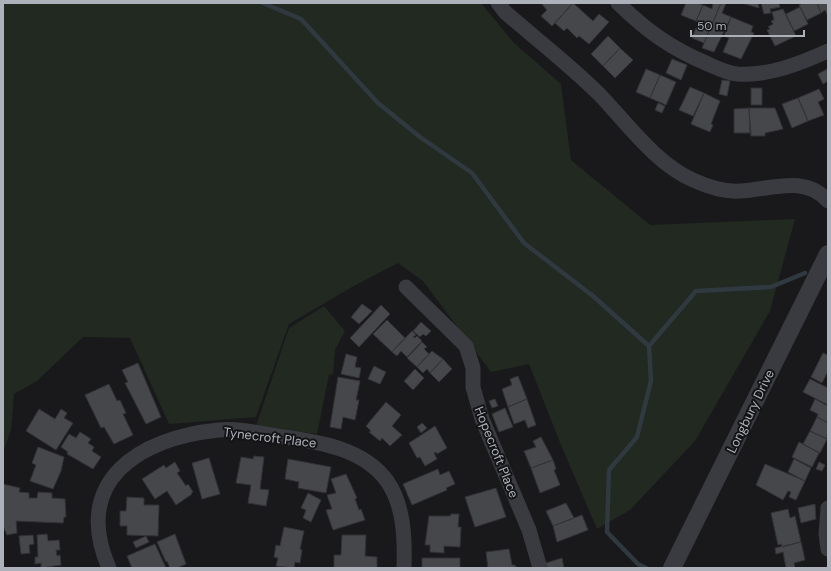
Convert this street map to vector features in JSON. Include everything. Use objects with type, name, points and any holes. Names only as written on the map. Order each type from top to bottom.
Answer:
[{"type":"street","points":[[498,3],[505,12],[598,94],[637,136],[670,165],[692,179],[713,187],[738,192],[799,185],[818,191],[828,201]]},
{"type":"street","points":[[618,3],[644,28],[664,42],[689,56],[735,74],[749,74],[784,68],[828,51]]},
{"type":"street","name":"Longbury Drive","points":[[672,568],[828,254]]},
{"type":"street","name":"Hopecroft Place","points":[[406,287],[466,346],[473,368],[473,387],[482,419],[529,530],[540,568]]},
{"type":"street","name":"Tynecroft Place","points":[[109,568],[99,538],[97,518],[102,498],[110,479],[123,465],[164,443],[193,434],[220,430],[247,432],[321,443],[352,453],[372,465],[387,480],[397,500],[402,525],[404,568]]},
{"type":"street","points":[[828,508],[826,534],[828,549]]},
{"type":"shaded area","points":[[3,3],[481,3],[514,43],[561,84],[571,160],[650,225],[795,219],[770,311],[695,441],[630,510],[597,529],[561,445],[529,364],[491,372],[423,281],[398,263],[352,287],[289,324],[256,417],[169,424],[130,338],[83,337],[37,381],[14,394],[11,430],[3,452]]},
{"type":"shaded area","points":[[324,306],[345,331],[335,350],[333,374],[329,375],[317,434],[256,426],[289,328]]},
{"type":"building","points":[[541,3],[573,3],[552,26],[541,16],[547,10]]},
{"type":"building","points":[[573,3],[593,21],[599,14],[609,22],[589,44],[579,36],[577,38],[567,28],[564,31],[555,23]]},
{"type":"building","points":[[686,3],[697,3],[703,5],[696,21],[681,15]]},
{"type":"building","points":[[713,3],[721,3],[704,43],[692,38],[698,23],[696,21],[703,5],[712,9]]},
{"type":"building","points":[[721,3],[726,3],[722,13],[731,17],[714,52],[702,48]]},
{"type":"building","points":[[742,3],[758,3],[759,8]]},
{"type":"building","points":[[761,3],[779,3],[780,7],[770,9],[771,13],[764,14]]},
{"type":"building","points":[[803,3],[817,3],[821,13],[807,20],[799,5]]},
{"type":"building","points":[[817,3],[828,3],[828,16],[825,10],[821,13]]},
{"type":"building","points":[[800,7],[808,24],[794,31],[786,14]]},
{"type":"building","points":[[783,9],[796,36],[775,46],[767,30],[770,29],[768,27],[773,24],[771,21],[774,20],[772,12]]},
{"type":"building","points":[[731,17],[753,26],[751,32],[754,33],[741,59],[723,52],[729,38],[724,36]]},
{"type":"building","points":[[608,36],[620,48],[603,66],[591,54]]},
{"type":"building","points":[[620,48],[633,60],[615,78],[603,66]]},
{"type":"building","points":[[672,59],[687,65],[681,80],[666,73]]},
{"type":"building","points":[[646,69],[660,75],[650,98],[636,92]]},
{"type":"building","points":[[827,69],[828,81],[823,84],[818,74]]},
{"type":"building","points":[[660,75],[676,82],[666,105],[650,98]]},
{"type":"building","points":[[722,80],[730,81],[727,96],[719,94]]},
{"type":"building","points":[[690,87],[704,93],[693,116],[679,110]]},
{"type":"building","points":[[751,88],[762,88],[762,105],[751,105]]},
{"type":"building","points":[[819,89],[824,99],[818,102],[824,115],[808,121],[798,98]]},
{"type":"building","points":[[704,93],[720,101],[711,124],[713,125],[710,132],[691,124]]},
{"type":"building","points":[[798,98],[808,121],[792,128],[782,104]]},
{"type":"building","points":[[658,103],[665,106],[662,113],[655,110]]},
{"type":"building","points":[[749,108],[775,108],[783,129],[765,133],[765,136],[751,136]]},
{"type":"building","points":[[749,108],[750,133],[734,133],[734,109]]},
{"type":"building","points":[[362,304],[372,311],[359,324],[351,317]]},
{"type":"building","points":[[381,305],[390,314],[359,347],[350,338]]},
{"type":"building","points":[[387,320],[405,338],[392,352],[373,334]]},
{"type":"building","points":[[421,322],[431,331],[426,336],[423,334],[420,337],[413,331]]},
{"type":"building","points":[[412,331],[416,335],[413,337],[415,338],[417,336],[422,341],[407,357],[401,351],[397,356],[392,352]]},
{"type":"building","points":[[422,342],[427,347],[424,349],[429,354],[417,367],[407,358]]},
{"type":"building","points":[[432,351],[443,359],[430,373],[427,369],[423,373],[417,367]]},
{"type":"building","points":[[823,353],[828,355],[828,371],[822,383],[811,377]]},
{"type":"building","points":[[346,354],[357,357],[355,367],[361,368],[359,378],[341,374]]},
{"type":"building","points":[[443,359],[452,369],[439,382],[430,373]]},
{"type":"building","points":[[138,363],[161,417],[146,424],[125,383],[128,382],[122,370]]},
{"type":"building","points":[[374,366],[386,372],[380,384],[368,379]]},
{"type":"building","points":[[415,369],[424,378],[413,390],[404,381]]},
{"type":"building","points":[[518,376],[527,399],[508,407],[502,389],[512,385],[510,379]]},
{"type":"building","points":[[338,377],[360,381],[356,400],[359,400],[355,420],[343,417],[341,429],[330,427]]},
{"type":"building","points":[[810,379],[828,388],[828,405],[803,392]]},
{"type":"building","points":[[109,384],[117,401],[120,400],[126,413],[123,414],[133,435],[114,444],[104,427],[101,428],[85,395]]},
{"type":"building","points":[[495,399],[498,406],[492,408],[489,401]]},
{"type":"building","points":[[527,399],[536,425],[528,428],[525,420],[514,424],[508,407]]},
{"type":"building","points":[[815,399],[828,406],[828,423],[817,417],[818,414],[810,410]]},
{"type":"building","points":[[386,402],[401,415],[392,426],[402,435],[390,446],[382,438],[380,441],[369,432],[371,431],[366,426]]},
{"type":"building","points":[[505,408],[513,427],[499,432],[492,414]]},
{"type":"building","points":[[39,409],[55,419],[61,409],[67,413],[64,418],[73,423],[56,450],[26,431]]},
{"type":"building","points":[[817,417],[828,423],[827,439],[810,431]]},
{"type":"building","points":[[422,423],[427,428],[421,433],[417,427]]},
{"type":"building","points":[[435,426],[447,448],[437,454],[436,452],[434,453],[437,459],[425,466],[420,457],[417,458],[409,443]]},
{"type":"building","points":[[810,431],[827,439],[820,453],[803,444]]},
{"type":"building","points":[[80,432],[91,439],[88,443],[94,447],[92,451],[101,457],[93,469],[67,454],[68,452],[61,447],[69,434],[76,438]]},
{"type":"building","points":[[541,437],[553,460],[531,468],[524,451],[536,447],[533,441]]},
{"type":"building","points":[[799,442],[819,453],[812,467],[792,457]]},
{"type":"building","points":[[38,447],[64,457],[61,471],[53,489],[30,481],[36,465],[32,463]]},
{"type":"building","points":[[254,456],[264,457],[260,489],[269,490],[266,506],[248,503],[251,485],[236,483],[241,457],[253,459]]},
{"type":"building","points":[[209,458],[220,494],[202,499],[192,463]]},
{"type":"building","points":[[288,459],[331,467],[326,493],[298,488],[299,482],[285,479]]},
{"type":"building","points":[[794,459],[811,468],[805,481],[788,472]]},
{"type":"building","points":[[553,460],[556,469],[554,470],[560,485],[540,493],[531,468]]},
{"type":"building","points":[[175,462],[180,471],[177,473],[186,486],[188,484],[193,492],[176,505],[167,491],[155,499],[142,479],[164,465],[166,468]]},
{"type":"building","points":[[819,462],[825,465],[822,471],[816,469]]},
{"type":"building","points":[[765,464],[805,481],[796,500],[789,497],[791,492],[788,491],[783,500],[756,485]]},
{"type":"building","points":[[438,469],[440,475],[449,471],[455,484],[446,488],[447,490],[412,505],[403,484]]},
{"type":"building","points":[[346,474],[357,498],[355,499],[359,510],[361,509],[365,520],[333,530],[326,510],[332,509],[327,495],[336,493],[331,479]]},
{"type":"building","points":[[3,484],[20,488],[19,492],[29,493],[29,498],[37,498],[38,492],[52,493],[52,498],[65,499],[66,517],[64,517],[63,523],[16,521],[17,533],[7,535],[3,526]]},
{"type":"building","points":[[496,488],[506,517],[475,527],[465,497]]},
{"type":"building","points":[[308,493],[321,500],[311,522],[303,518],[306,510],[301,508]]},
{"type":"building","points":[[127,497],[144,498],[144,505],[159,505],[158,536],[127,535],[127,526],[120,526],[120,511],[126,511]]},
{"type":"building","points":[[566,503],[574,518],[553,526],[546,511]]},
{"type":"building","points":[[815,504],[816,519],[801,523],[798,508]]},
{"type":"building","points":[[788,509],[790,518],[795,516],[801,542],[782,547],[781,544],[778,545],[771,513]]},
{"type":"building","points":[[451,514],[459,514],[458,527],[461,527],[460,547],[444,546],[444,553],[430,552],[430,545],[425,545],[429,516],[450,516]]},
{"type":"building","points":[[582,515],[588,530],[557,542],[553,526]]},
{"type":"building","points":[[284,527],[304,531],[300,549],[302,550],[300,563],[295,562],[294,568],[276,566],[278,558],[274,557],[276,545],[280,546]]},
{"type":"building","points":[[47,534],[48,541],[59,540],[60,550],[56,550],[57,556],[60,555],[61,565],[41,568],[41,563],[35,564],[35,557],[38,557],[37,535]]},
{"type":"building","points":[[175,534],[186,564],[177,568],[170,568],[157,542]]},
{"type":"building","points":[[33,535],[34,544],[29,545],[30,553],[21,554],[19,536]]},
{"type":"building","points":[[342,535],[366,535],[365,556],[377,557],[377,568],[334,568],[334,555],[341,555]]},
{"type":"building","points":[[146,536],[149,542],[136,548],[133,542]]},
{"type":"building","points":[[801,542],[805,560],[794,563],[795,568],[786,568],[783,552],[776,554],[775,548]]},
{"type":"building","points":[[155,544],[166,568],[132,568],[127,556]]},
{"type":"building","points":[[509,549],[512,565],[515,565],[516,568],[488,568],[486,552]]},
{"type":"building","points":[[422,558],[460,558],[460,568],[422,568]]},
{"type":"building","points":[[562,558],[564,568],[547,568],[546,563]]},
{"type":"waterway","points":[[263,3],[301,19],[378,103],[420,137],[472,173],[524,243],[593,296],[649,346],[696,291],[771,287],[805,273]]},
{"type":"waterway","points":[[646,568],[638,564],[607,532],[609,470],[637,437],[651,381],[649,346]]}]
